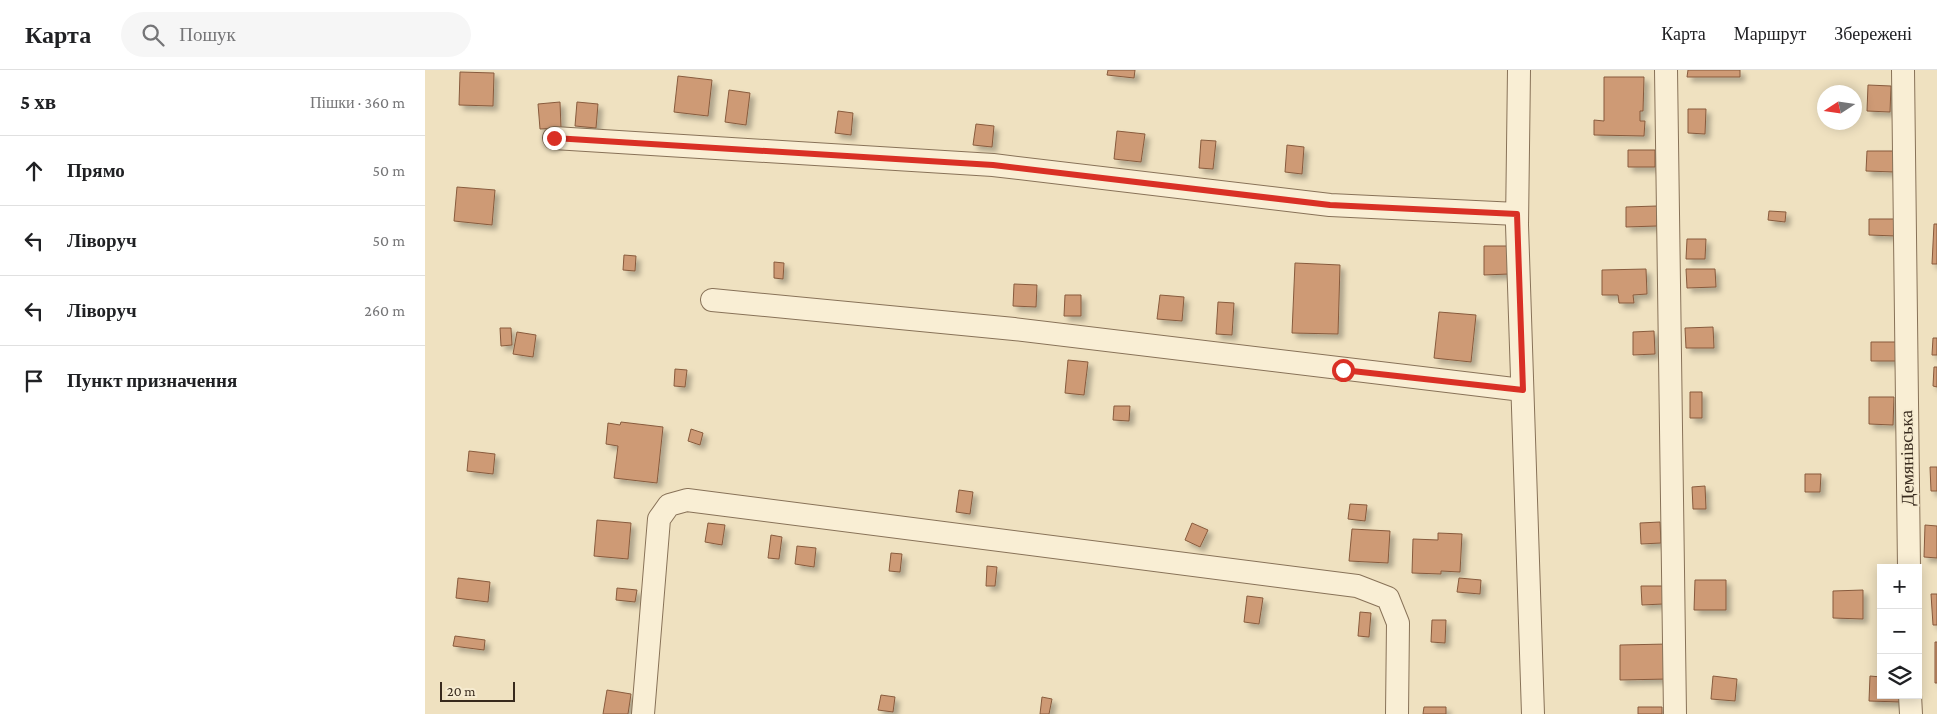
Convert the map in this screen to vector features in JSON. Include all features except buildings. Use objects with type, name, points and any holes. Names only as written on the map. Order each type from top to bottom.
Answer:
[{"type":"street","points":[[1519,70],[1517,214],[1533,714]]},
{"type":"street","points":[[1666,70],[1675,714]]},
{"type":"street","name":"Демянівська","points":[[1903,70],[1909,564]]},
{"type":"street","points":[[554,138],[993,165],[1330,205],[1517,214]]},
{"type":"street","points":[[712,300],[1014,329],[1523,390]]},
{"type":"street","points":[[643,714],[659,519],[669,505],[687,500],[1357,586],[1388,598],[1398,623],[1397,714]]},
{"type":"street","points":[[1910,699],[1911,714]]},
{"type":"route","points":[[554,138],[993,165],[1330,205],[1517,214],[1523,390],[1343,370]]}]
